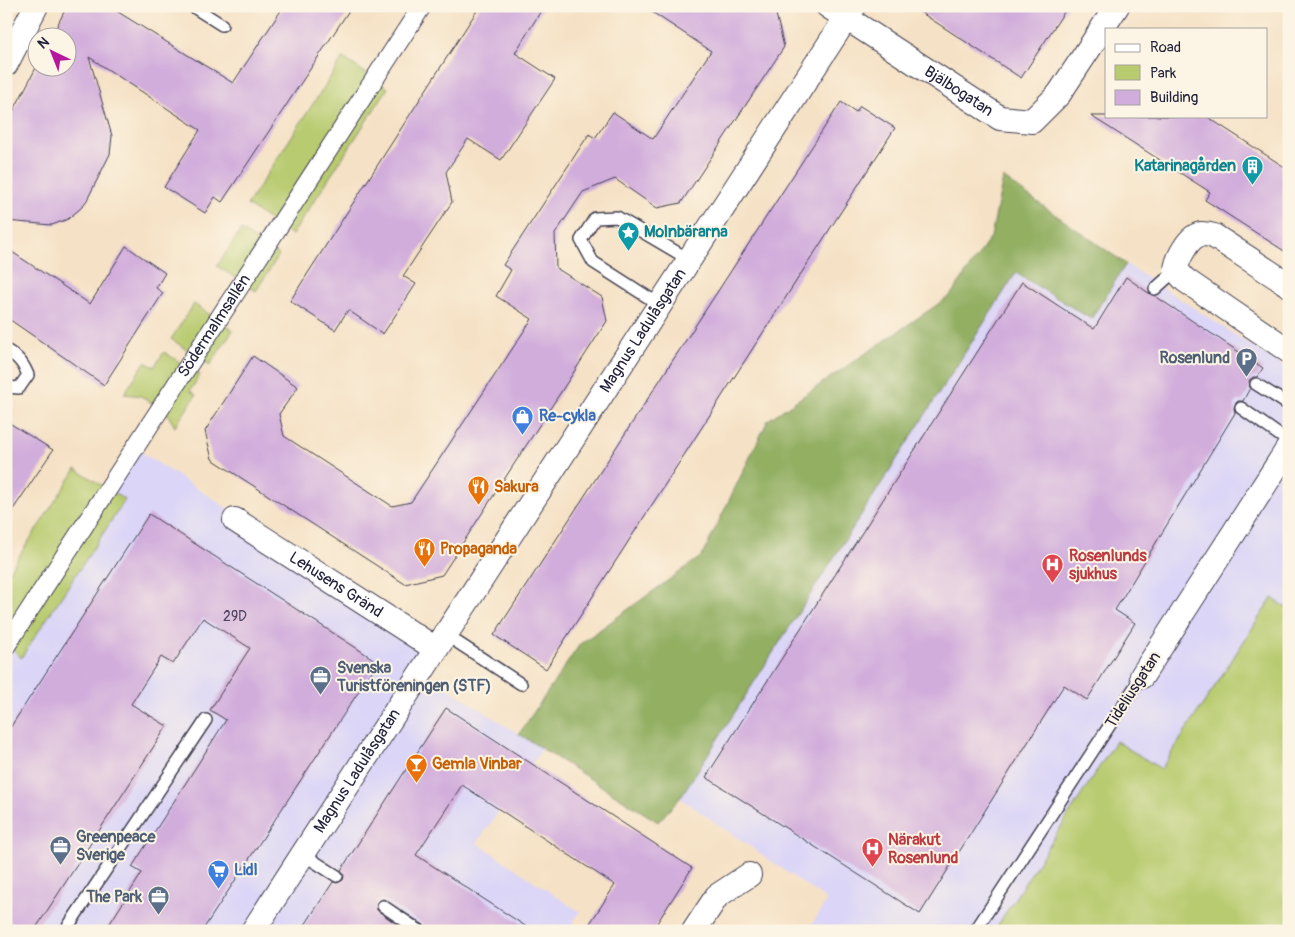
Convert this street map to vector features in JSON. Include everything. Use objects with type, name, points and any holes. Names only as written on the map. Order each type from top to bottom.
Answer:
[{"type":"street","points":[[6,64],[36,6]]},
{"type":"street","name":"Södermalmsallén","points":[[6,646],[422,6]]},
{"type":"street","name":"Bjälbogatan","points":[[843,10],[1000,118],[1032,120],[1059,94],[1117,6]]},
{"type":"street","name":"Magnus Ladulåsgatan","points":[[253,931],[690,260],[843,10]]},
{"type":"street","points":[[1289,285],[1214,236],[1201,234],[1192,239],[1177,260],[1176,270],[1185,280],[1289,350]]},
{"type":"street","name":"Tideliusgatan","points":[[1142,676],[1289,447]]},
{"type":"street","name":"Lehusens Gränd","points":[[236,520],[441,642]]},
{"type":"street","points":[[694,931],[717,896],[749,875]]},
{"type":"lane","points":[[192,6],[222,25]]},
{"type":"lane","points":[[660,305],[593,262],[581,240],[595,218],[617,217],[690,260]]},
{"type":"lane","points":[[1155,290],[1176,270]]},
{"type":"lane","points":[[6,350],[23,363],[28,375],[19,388],[6,387]]},
{"type":"lane","points":[[1256,384],[1289,405]]},
{"type":"lane","points":[[1241,408],[1289,442]]},
{"type":"lane","points":[[441,642],[521,684]]},
{"type":"lane","name":"Tideliusgatan","points":[[976,931],[1142,676]]},
{"type":"lane","points":[[65,931],[206,720]]},
{"type":"lane","points":[[304,855],[337,876]]},
{"type":"lane","points":[[383,906],[420,931]]},
{"type":"shaded area","name":"Rosenlunds sjukhus","points":[[1126,264],[1289,370],[1289,931],[808,931],[827,900],[680,798],[1016,273],[1091,319]]},
{"type":"shaded area","points":[[133,447],[442,647],[427,675],[542,749],[477,843],[580,912],[568,931],[6,931],[6,647]]},
{"type":"green space","points":[[343,58],[388,88],[292,235],[247,205]]},
{"type":"green space","points":[[1003,178],[1126,264],[1091,319],[1016,273],[680,798],[658,822],[519,734],[580,644],[702,556],[768,420],[950,296],[991,237]]},
{"type":"green space","points":[[241,230],[279,255],[256,291],[217,266]]},
{"type":"green space","points":[[194,304],[233,330],[210,365],[171,339]]},
{"type":"green space","points":[[164,352],[200,375],[190,391],[196,395],[175,427],[167,413],[141,396],[124,394],[145,362],[154,367]]},
{"type":"green space","points":[[76,469],[125,500],[21,658],[6,641],[6,576]]},
{"type":"green space","points":[[1272,598],[1289,609],[1289,931],[994,931],[1116,741],[1161,769]]},
{"type":"building","points":[[67,6],[106,6],[233,83],[284,6],[352,6],[222,202],[215,197],[205,213],[164,187],[200,130],[89,57],[112,136],[110,154],[87,200],[68,219],[52,225],[6,221],[6,125],[31,78],[78,78],[78,28],[56,28]]},
{"type":"building","points":[[480,6],[544,6],[515,53],[555,79],[501,160],[468,139],[446,172],[452,202],[403,276],[416,284],[383,334],[348,310],[335,330],[290,301]]},
{"type":"building","points":[[643,6],[763,6],[776,14],[784,47],[681,203],[657,208],[615,179],[583,192],[555,234],[556,268],[602,297],[607,321],[442,575],[405,584],[212,459],[205,431],[253,356],[298,387],[279,414],[284,436],[392,506],[411,502],[532,319],[496,296],[511,270],[503,265],[589,134],[595,138],[613,112],[653,139],[711,51]]},
{"type":"building","points":[[911,6],[1068,6],[1021,78]]},
{"type":"building","points":[[841,102],[856,112],[860,106],[895,128],[546,669],[494,635]]},
{"type":"building","points":[[1091,116],[1105,116],[1105,118],[1209,118],[1289,170],[1289,254],[1205,200],[1210,192]]},
{"type":"building","points":[[126,246],[165,273],[156,288],[163,293],[104,385],[6,317],[6,248],[90,304]]},
{"type":"building","points":[[1126,277],[1263,368],[1257,377],[1249,380],[1250,388],[1243,401],[1238,401],[1235,404],[1235,413],[1115,610],[1135,623],[1087,700],[1064,685],[920,914],[706,777],[1022,282],[1094,329]]},
{"type":"building","points":[[6,421],[53,450],[6,520]]},
{"type":"building","points":[[149,514],[378,662],[202,931],[105,931],[142,873],[132,867],[226,720],[210,710],[250,648],[203,618],[173,664],[161,657],[131,704],[167,726],[34,931],[6,931],[6,734]]},
{"type":"building","points":[[446,708],[692,868],[652,931],[585,931],[615,885],[462,785],[416,855],[533,931],[427,931],[424,925],[383,899],[377,902],[377,910],[406,931],[301,931],[333,882],[337,883],[343,880],[344,876],[341,870]]},
{"type":"place","name":"Katarinagården","points":[[1252,185]]},
{"type":"place","name":"Molnbärarna","points":[[628,251]]},
{"type":"place","name":"Rosenlund","points":[[1246,377]]},
{"type":"place","name":"Re-cykla","points":[[523,435]]},
{"type":"place","name":"Sakura","points":[[478,506]]},
{"type":"place","name":"Propaganda","points":[[424,568]]},
{"type":"place","name":"Rosenlunds sjukhus","points":[[1053,584]]},
{"type":"place","name":"Svenska Turistföreningen (STF)","points":[[321,696]]},
{"type":"place","name":"Gemla Vinbar","points":[[416,783]]},
{"type":"place","name":"Greenpeace Sverige","points":[[60,865]]},
{"type":"place","name":"Närakut Rosenlund","points":[[872,868]]},
{"type":"place","name":"Lidl","points":[[218,889]]},
{"type":"place","name":"The Park","points":[[158,916]]}]
